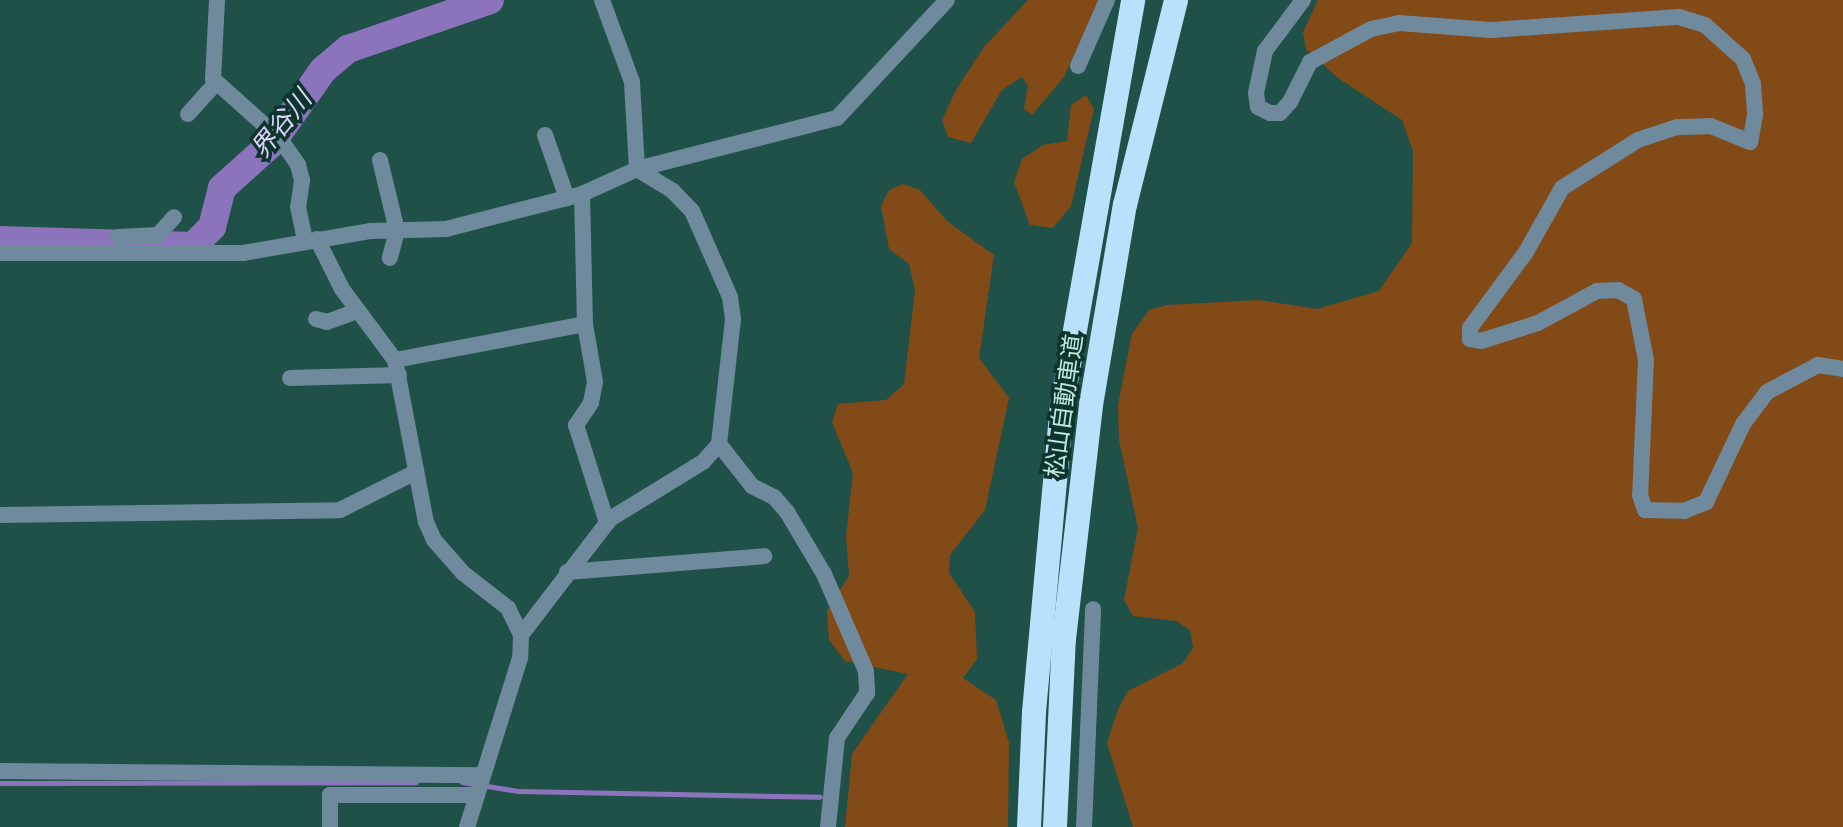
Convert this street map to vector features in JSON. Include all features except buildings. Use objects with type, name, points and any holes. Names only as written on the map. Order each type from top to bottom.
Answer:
[{"type":"highway","name":"松山自動車道","points":[[1029,827],[1034,712],[1062,404],[1133,0]]},
{"type":"highway","name":"松山自動車道","points":[[1055,827],[1064,639],[1091,405],[1125,205],[1176,0]]},
{"type":"street","points":[[188,114],[215,84],[217,0]]},
{"type":"street","points":[[602,0],[632,82],[637,169]]},
{"type":"street","points":[[118,237],[207,256],[311,240],[446,229],[574,196],[637,169],[837,118],[947,0]]},
{"type":"street","points":[[1078,66],[1107,0]]},
{"type":"street","points":[[1303,0],[1265,51],[1256,93],[1258,107],[1270,113],[1280,113],[1290,102],[1310,62],[1371,29],[1399,23],[1491,30],[1679,17],[1705,25],[1743,59],[1754,100],[1750,142],[1711,126],[1677,127],[1638,140],[1562,188],[1526,252],[1470,328],[1470,339],[1481,341],[1538,323],[1597,291],[1618,290],[1634,299],[1644,331],[1648,385],[1640,495],[1645,510],[1684,511],[1706,502],[1743,424],[1767,392],[1818,365],[1843,369]]},
{"type":"street","points":[[215,84],[276,136],[302,180],[298,207],[311,240],[397,368],[416,472],[434,540],[463,573],[508,608],[521,635],[520,658],[467,827]]},
{"type":"street","points":[[545,135],[574,196],[585,324],[595,382],[591,403],[576,425],[607,523]]},
{"type":"street","points":[[380,160],[397,231],[390,258]]},
{"type":"street","points":[[521,635],[607,523],[641,496],[703,462],[719,444],[733,319],[730,297],[692,211],[673,191],[637,169]]},
{"type":"street","points":[[157,245],[174,217]]},
{"type":"street","points":[[0,253],[157,245]]},
{"type":"street","points":[[316,319],[327,322],[357,311]]},
{"type":"street","points":[[290,378],[397,368],[585,324]]},
{"type":"street","points":[[719,444],[752,486],[774,497],[787,512],[824,574],[866,671],[867,693],[837,738],[828,827]]},
{"type":"street","points":[[0,515],[340,510],[416,472]]},
{"type":"street","points":[[567,572],[764,556]]},
{"type":"street","points":[[1084,827],[1093,609]]},
{"type":"street","points":[[0,771],[480,785]]},
{"type":"street","points":[[330,827],[330,795],[480,785]]},
{"type":"shaded area","points":[[1028,0],[1099,0],[1064,77],[1032,115],[1024,109],[1028,86],[1022,77],[1002,90],[971,143],[948,137],[942,120],[956,90],[984,47]]},
{"type":"shaded area","points":[[1318,0],[1843,0],[1843,827],[1133,827],[1107,743],[1118,709],[1128,691],[1183,663],[1193,648],[1190,630],[1176,621],[1133,616],[1124,600],[1138,528],[1119,440],[1118,405],[1132,334],[1149,310],[1167,305],[1259,300],[1317,309],[1379,291],[1412,243],[1413,151],[1402,120],[1338,78],[1306,49],[1303,32]]},
{"type":"shaded area","points":[[1086,95],[1094,109],[1071,206],[1053,228],[1030,225],[1014,182],[1022,159],[1043,145],[1067,141],[1071,105]]},
{"type":"shaded area","points":[[903,184],[920,190],[947,221],[994,255],[979,358],[1009,398],[985,510],[950,555],[949,573],[975,612],[977,659],[963,678],[996,700],[1009,743],[1008,827],[845,827],[852,754],[908,674],[845,661],[829,640],[827,611],[849,576],[846,536],[853,473],[832,422],[838,404],[886,400],[904,384],[915,290],[909,264],[889,249],[881,206],[889,190]]},
{"type":"waterway","name":"界谷川","points":[[0,240],[193,246],[212,227],[222,188],[271,144],[323,70],[348,49],[490,0]]},
{"type":"waterway","points":[[0,783],[416,782]]},
{"type":"waterway","points":[[462,782],[518,791],[820,797]]}]
